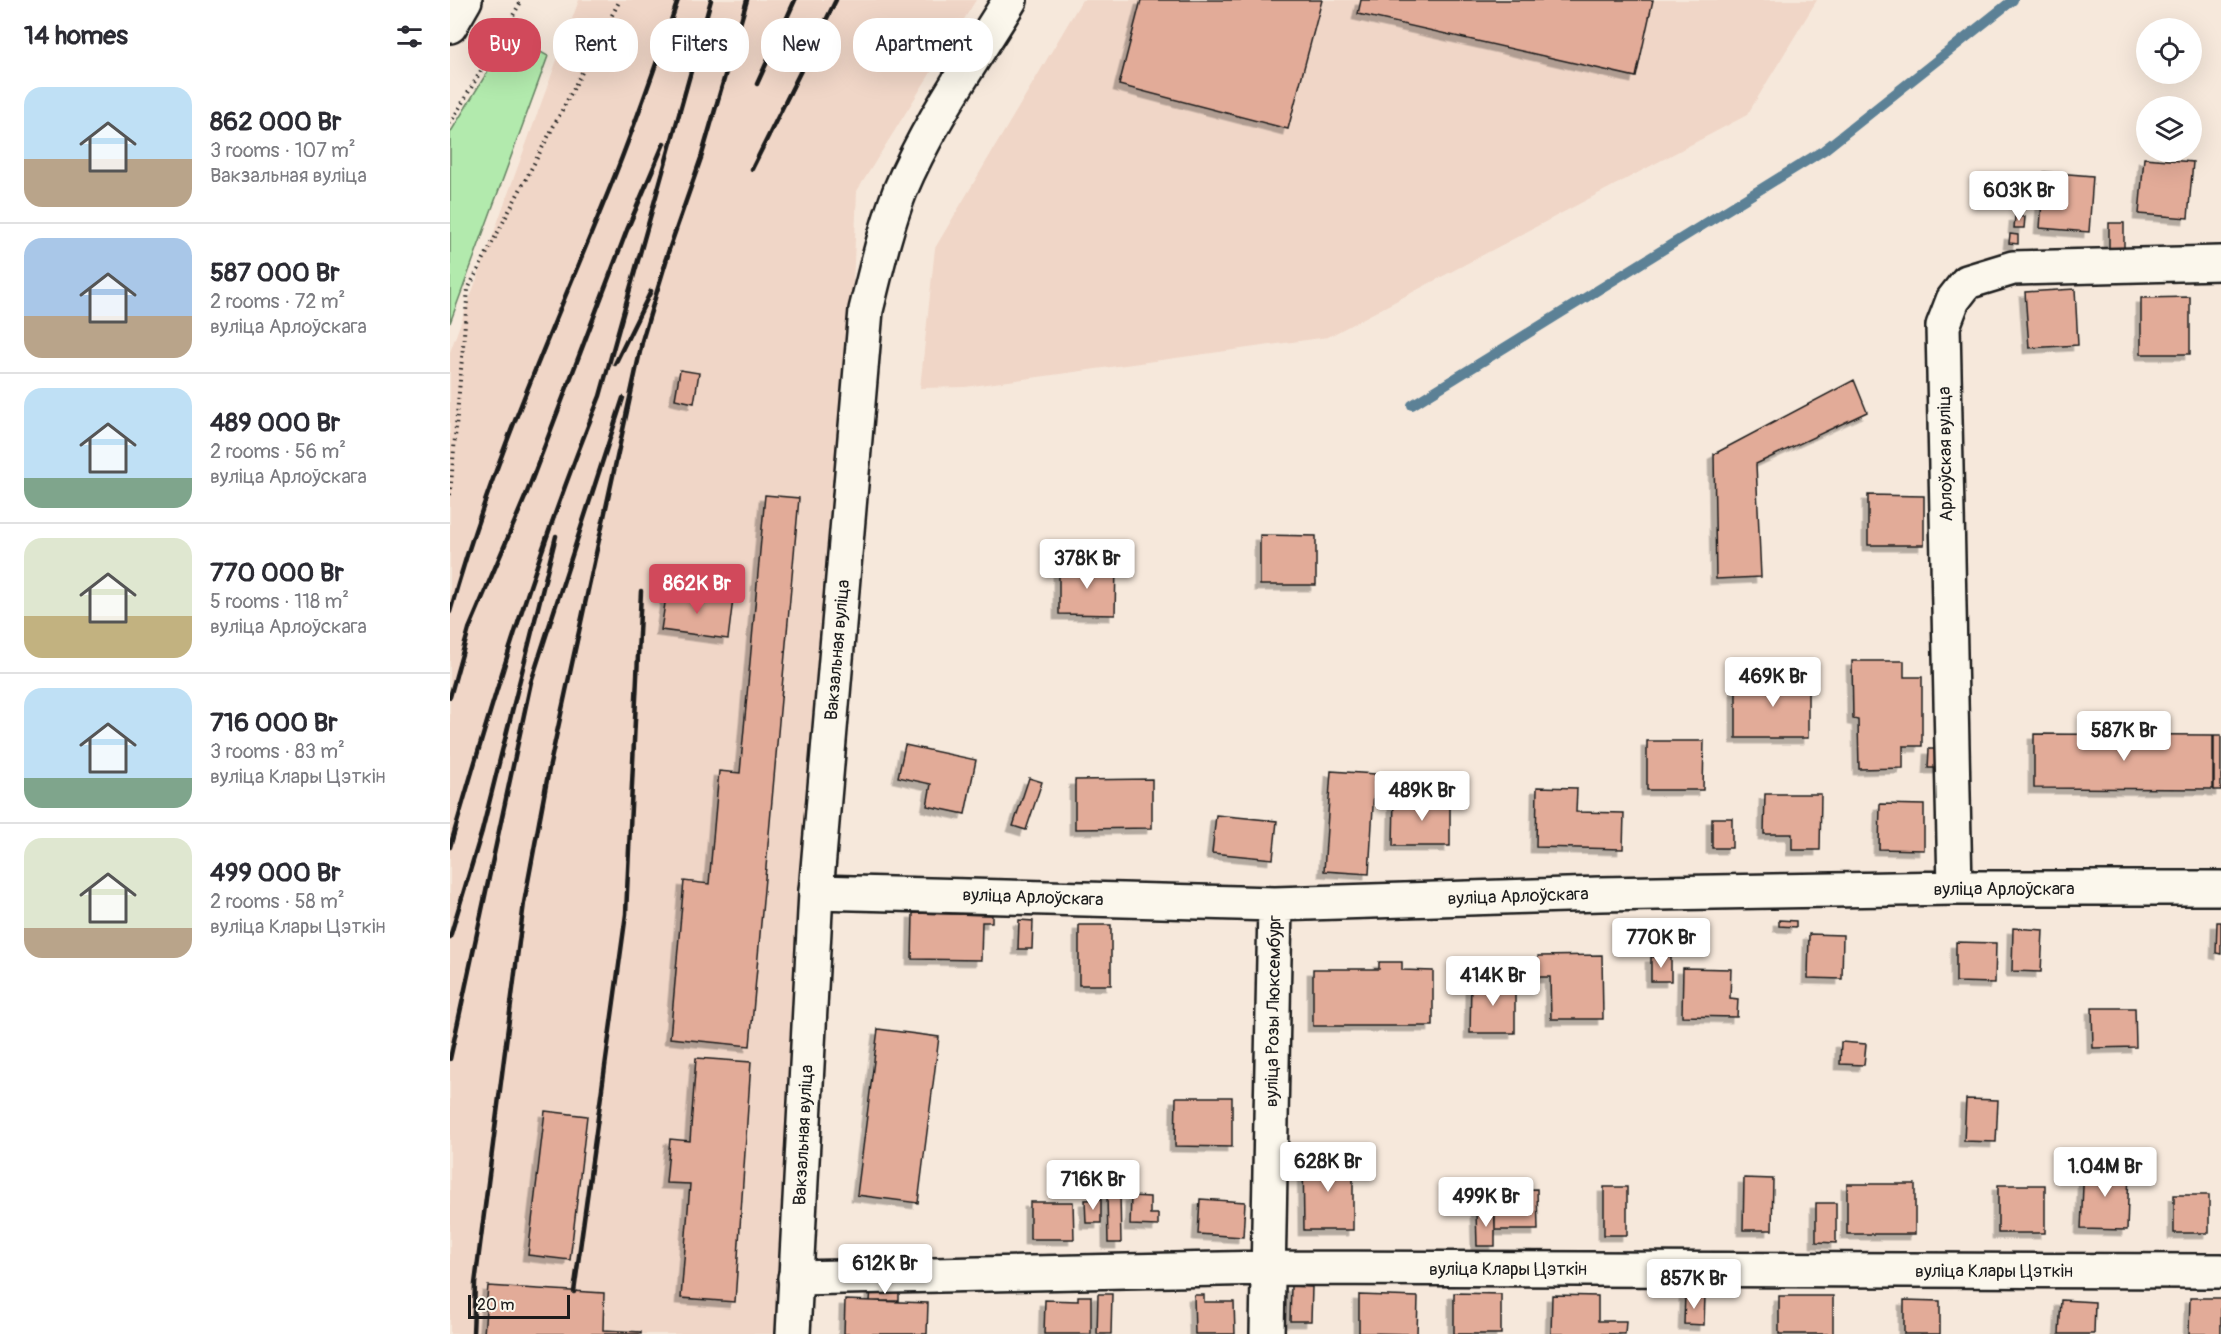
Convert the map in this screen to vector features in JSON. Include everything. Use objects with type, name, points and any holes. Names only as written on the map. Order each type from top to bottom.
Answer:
[{"type":"street","points":[[450,26],[465,0]]},
{"type":"street","name":"Вакзальная вуліца","points":[[793,1334],[816,892],[866,310],[887,226],[901,189],[922,146],[1010,0]]},
{"type":"street","name":"Арлоўская вуліца","points":[[1955,888],[1942,326],[1953,300],[1967,282],[2013,268],[2221,263]]},
{"type":"street","name":"вуліца Арлоўскага","points":[[816,892],[1275,904],[1600,894],[1955,888],[2221,888]]},
{"type":"street","name":"вуліца Розы Люксембург","points":[[1267,1334],[1275,904]]},
{"type":"street","name":"вуліца Клары Цэткін","points":[[795,1278],[1267,1268],[2221,1272]]},
{"type":"path","points":[[450,124],[522,0]]},
{"type":"path","points":[[450,495],[468,289],[620,0]]},
{"type":"shaded area","points":[[579,0],[976,0],[965,18],[853,18],[853,72],[931,72],[857,191],[809,1334],[450,1334],[450,352],[553,71],[638,72],[638,18],[572,18]]},
{"type":"shaded area","points":[[1082,0],[1817,0],[1747,115],[1328,337],[965,387],[920,388],[935,248]]},
{"type":"green space","points":[[541,52],[548,56],[450,323],[450,133],[487,72],[541,72]]},
{"type":"building","points":[[1141,0],[1322,0],[1288,129],[1119,85]]},
{"type":"building","points":[[1361,0],[1653,0],[1636,77],[1358,14]]},
{"type":"building","points":[[2144,162],[2193,162],[2188,218],[2139,214]]},
{"type":"building","points":[[2044,172],[2093,176],[2089,232],[2040,228]]},
{"type":"building","points":[[2015,216],[2025,217],[2024,228],[2014,228]]},
{"type":"building","points":[[2109,223],[2124,223],[2124,248],[2109,248]]},
{"type":"building","points":[[2010,234],[2018,235],[2018,244],[2009,243]]},
{"type":"building","points":[[2075,289],[2078,345],[2029,348],[2025,292]]},
{"type":"building","points":[[2190,297],[2190,354],[2141,354],[2141,298]]},
{"type":"building","points":[[680,370],[699,373],[694,403],[675,399]]},
{"type":"building","points":[[1854,380],[1867,412],[1756,464],[1761,577],[1716,579],[1714,454]]},
{"type":"building","points":[[765,495],[799,498],[750,1046],[670,1038],[684,881],[709,884],[719,771],[740,773]]},
{"type":"building","points":[[1868,495],[1924,496],[1924,545],[1868,545]]},
{"type":"building","points":[[1260,535],[1316,536],[1316,585],[1260,585]]},
{"type":"building","points":[[1059,565],[1116,565],[1115,615],[1059,614]]},
{"type":"building","points":[[667,590],[733,599],[728,639],[661,630]]},
{"type":"building","points":[[1852,661],[1904,661],[1904,677],[1922,677],[1922,746],[1903,746],[1903,768],[1859,769],[1858,720],[1853,719]]},
{"type":"building","points":[[1776,673],[1808,673],[1808,738],[1736,738],[1736,679],[1755,679],[1756,687],[1776,687]]},
{"type":"building","points":[[2034,734],[2213,735],[2213,789],[2034,788]]},
{"type":"building","points":[[2214,735],[2221,735],[2221,790],[2214,790]]},
{"type":"building","points":[[1647,741],[1704,741],[1703,790],[1647,790]]},
{"type":"building","points":[[905,745],[976,760],[965,814],[927,806],[931,784],[898,777]]},
{"type":"building","points":[[1929,749],[1939,749],[1939,768],[1928,768]]},
{"type":"building","points":[[1331,771],[1375,774],[1369,874],[1324,871]]},
{"type":"building","points":[[1029,778],[1042,782],[1026,830],[1013,826]]},
{"type":"building","points":[[1152,779],[1152,828],[1075,829],[1075,780]]},
{"type":"building","points":[[1537,787],[1577,788],[1576,812],[1624,813],[1623,849],[1536,847]]},
{"type":"building","points":[[1765,794],[1821,794],[1820,850],[1792,850],[1792,834],[1764,834]]},
{"type":"building","points":[[1394,797],[1450,797],[1450,846],[1393,846]]},
{"type":"building","points":[[1880,804],[1924,805],[1924,850],[1879,849]]},
{"type":"building","points":[[1216,815],[1277,821],[1273,859],[1212,853]]},
{"type":"building","points":[[1712,818],[1732,818],[1732,848],[1712,848]]},
{"type":"building","points":[[913,913],[992,915],[992,922],[982,922],[981,960],[912,959]]},
{"type":"building","points":[[1019,920],[1033,921],[1032,949],[1018,949]]},
{"type":"building","points":[[1779,920],[1796,921],[1796,927],[1779,926]]},
{"type":"building","points":[[2217,922],[2221,922],[2221,954],[2216,953]]},
{"type":"building","points":[[1079,925],[1111,925],[1111,985],[1079,985]]},
{"type":"building","points":[[2013,928],[2043,930],[2041,972],[2012,971]]},
{"type":"building","points":[[1809,934],[1843,935],[1842,979],[1808,978]]},
{"type":"building","points":[[1956,942],[1996,943],[1995,983],[1956,982]]},
{"type":"building","points":[[1602,955],[1603,1019],[1551,1019],[1550,977],[1539,977],[1538,956]]},
{"type":"building","points":[[1671,956],[1671,981],[1651,981],[1651,957]]},
{"type":"building","points":[[1379,962],[1402,962],[1402,970],[1433,971],[1433,1026],[1313,1026],[1313,969],[1379,969]]},
{"type":"building","points":[[1683,968],[1731,969],[1730,998],[1738,999],[1737,1017],[1682,1016]]},
{"type":"building","points":[[1471,981],[1515,981],[1515,1033],[1470,1033]]},
{"type":"building","points":[[2092,1008],[2135,1008],[2136,1047],[2093,1048]]},
{"type":"building","points":[[878,1029],[939,1037],[918,1203],[857,1195]]},
{"type":"building","points":[[1841,1042],[1866,1044],[1864,1065],[1840,1064]]},
{"type":"building","points":[[696,1058],[751,1062],[735,1302],[681,1298],[690,1184],[666,1183],[670,1139],[690,1141]]},
{"type":"building","points":[[1176,1097],[1232,1097],[1232,1147],[1175,1146]]},
{"type":"building","points":[[1966,1099],[1998,1100],[1996,1142],[1964,1141]]},
{"type":"building","points":[[545,1111],[587,1116],[570,1260],[528,1255]]},
{"type":"building","points":[[1353,1155],[1353,1230],[1304,1230],[1303,1156]]},
{"type":"building","points":[[2084,1165],[2129,1167],[2127,1230],[2081,1229]]},
{"type":"building","points":[[1744,1178],[1773,1179],[1772,1230],[1743,1230]]},
{"type":"building","points":[[1847,1184],[1915,1184],[1915,1234],[1847,1234]]},
{"type":"building","points":[[1998,1185],[2045,1185],[2045,1233],[1998,1233]]},
{"type":"building","points":[[1604,1187],[1627,1187],[1627,1235],[1604,1235]]},
{"type":"building","points":[[1537,1189],[1538,1230],[1495,1230],[1494,1190]]},
{"type":"building","points":[[1107,1194],[1120,1194],[1121,1243],[1108,1243]]},
{"type":"building","points":[[2174,1195],[2209,1195],[2209,1233],[2174,1233]]},
{"type":"building","points":[[1131,1196],[1150,1197],[1150,1214],[1158,1214],[1158,1226],[1130,1225]]},
{"type":"building","points":[[1101,1199],[1101,1223],[1086,1223],[1085,1200]]},
{"type":"building","points":[[1200,1199],[1245,1202],[1243,1237],[1198,1234]]},
{"type":"building","points":[[1030,1202],[1073,1202],[1074,1239],[1030,1239]]},
{"type":"building","points":[[1816,1203],[1836,1203],[1836,1243],[1816,1242]]},
{"type":"building","points":[[1476,1210],[1495,1210],[1495,1246],[1477,1246]]},
{"type":"building","points":[[488,1286],[604,1293],[603,1330],[641,1332],[641,1334],[484,1334]]},
{"type":"building","points":[[1291,1286],[1312,1287],[1311,1321],[1290,1321]]},
{"type":"building","points":[[871,1289],[899,1289],[899,1301],[870,1301]]},
{"type":"building","points":[[1454,1293],[1501,1294],[1501,1334],[1454,1334]]},
{"type":"building","points":[[1098,1294],[1112,1294],[1111,1334],[1097,1334]]},
{"type":"building","points":[[1685,1294],[1705,1295],[1704,1325],[1684,1324]]},
{"type":"building","points":[[1194,1295],[1204,1295],[1204,1302],[1234,1302],[1235,1334],[1195,1334]]},
{"type":"building","points":[[1359,1295],[1418,1297],[1417,1334],[1359,1333]]},
{"type":"building","points":[[1552,1295],[1598,1296],[1598,1321],[1626,1321],[1625,1334],[1551,1334]]},
{"type":"building","points":[[1078,1296],[1091,1296],[1091,1334],[1044,1334],[1045,1300],[1078,1301]]},
{"type":"building","points":[[1779,1296],[1833,1296],[1833,1334],[1779,1334]]},
{"type":"building","points":[[2190,1298],[2221,1298],[2221,1334],[2189,1334]]},
{"type":"building","points":[[845,1300],[928,1303],[927,1334],[844,1334]]},
{"type":"building","points":[[1904,1300],[1940,1301],[1940,1334],[1904,1334]]},
{"type":"building","points":[[2061,1300],[2095,1302],[2094,1334],[2059,1334]]},
{"type":"waterway","points":[[1412,405],[1824,150],[2013,0]]},
{"type":"railway","points":[[450,612],[485,500],[505,446],[623,153],[678,0]]},
{"type":"railway","points":[[450,847],[519,620],[557,507],[600,396],[711,0]]},
{"type":"railway","points":[[665,261],[701,158],[747,0]]},
{"type":"railway","points":[[757,84],[795,0]]},
{"type":"railway","points":[[752,169],[836,0]]},
{"type":"railway","points":[[450,697],[469,629],[526,495],[627,230],[664,143]]},
{"type":"railway","points":[[641,344],[668,255]]},
{"type":"railway","points":[[615,364],[651,291]]},
{"type":"railway","points":[[473,1334],[475,1284],[524,903],[549,769],[643,338]]},
{"type":"railway","points":[[450,1059],[531,682],[623,398]]},
{"type":"railway","points":[[450,937],[482,831],[556,536]]},
{"type":"railway","points":[[574,1292],[626,914],[641,591]]}]
